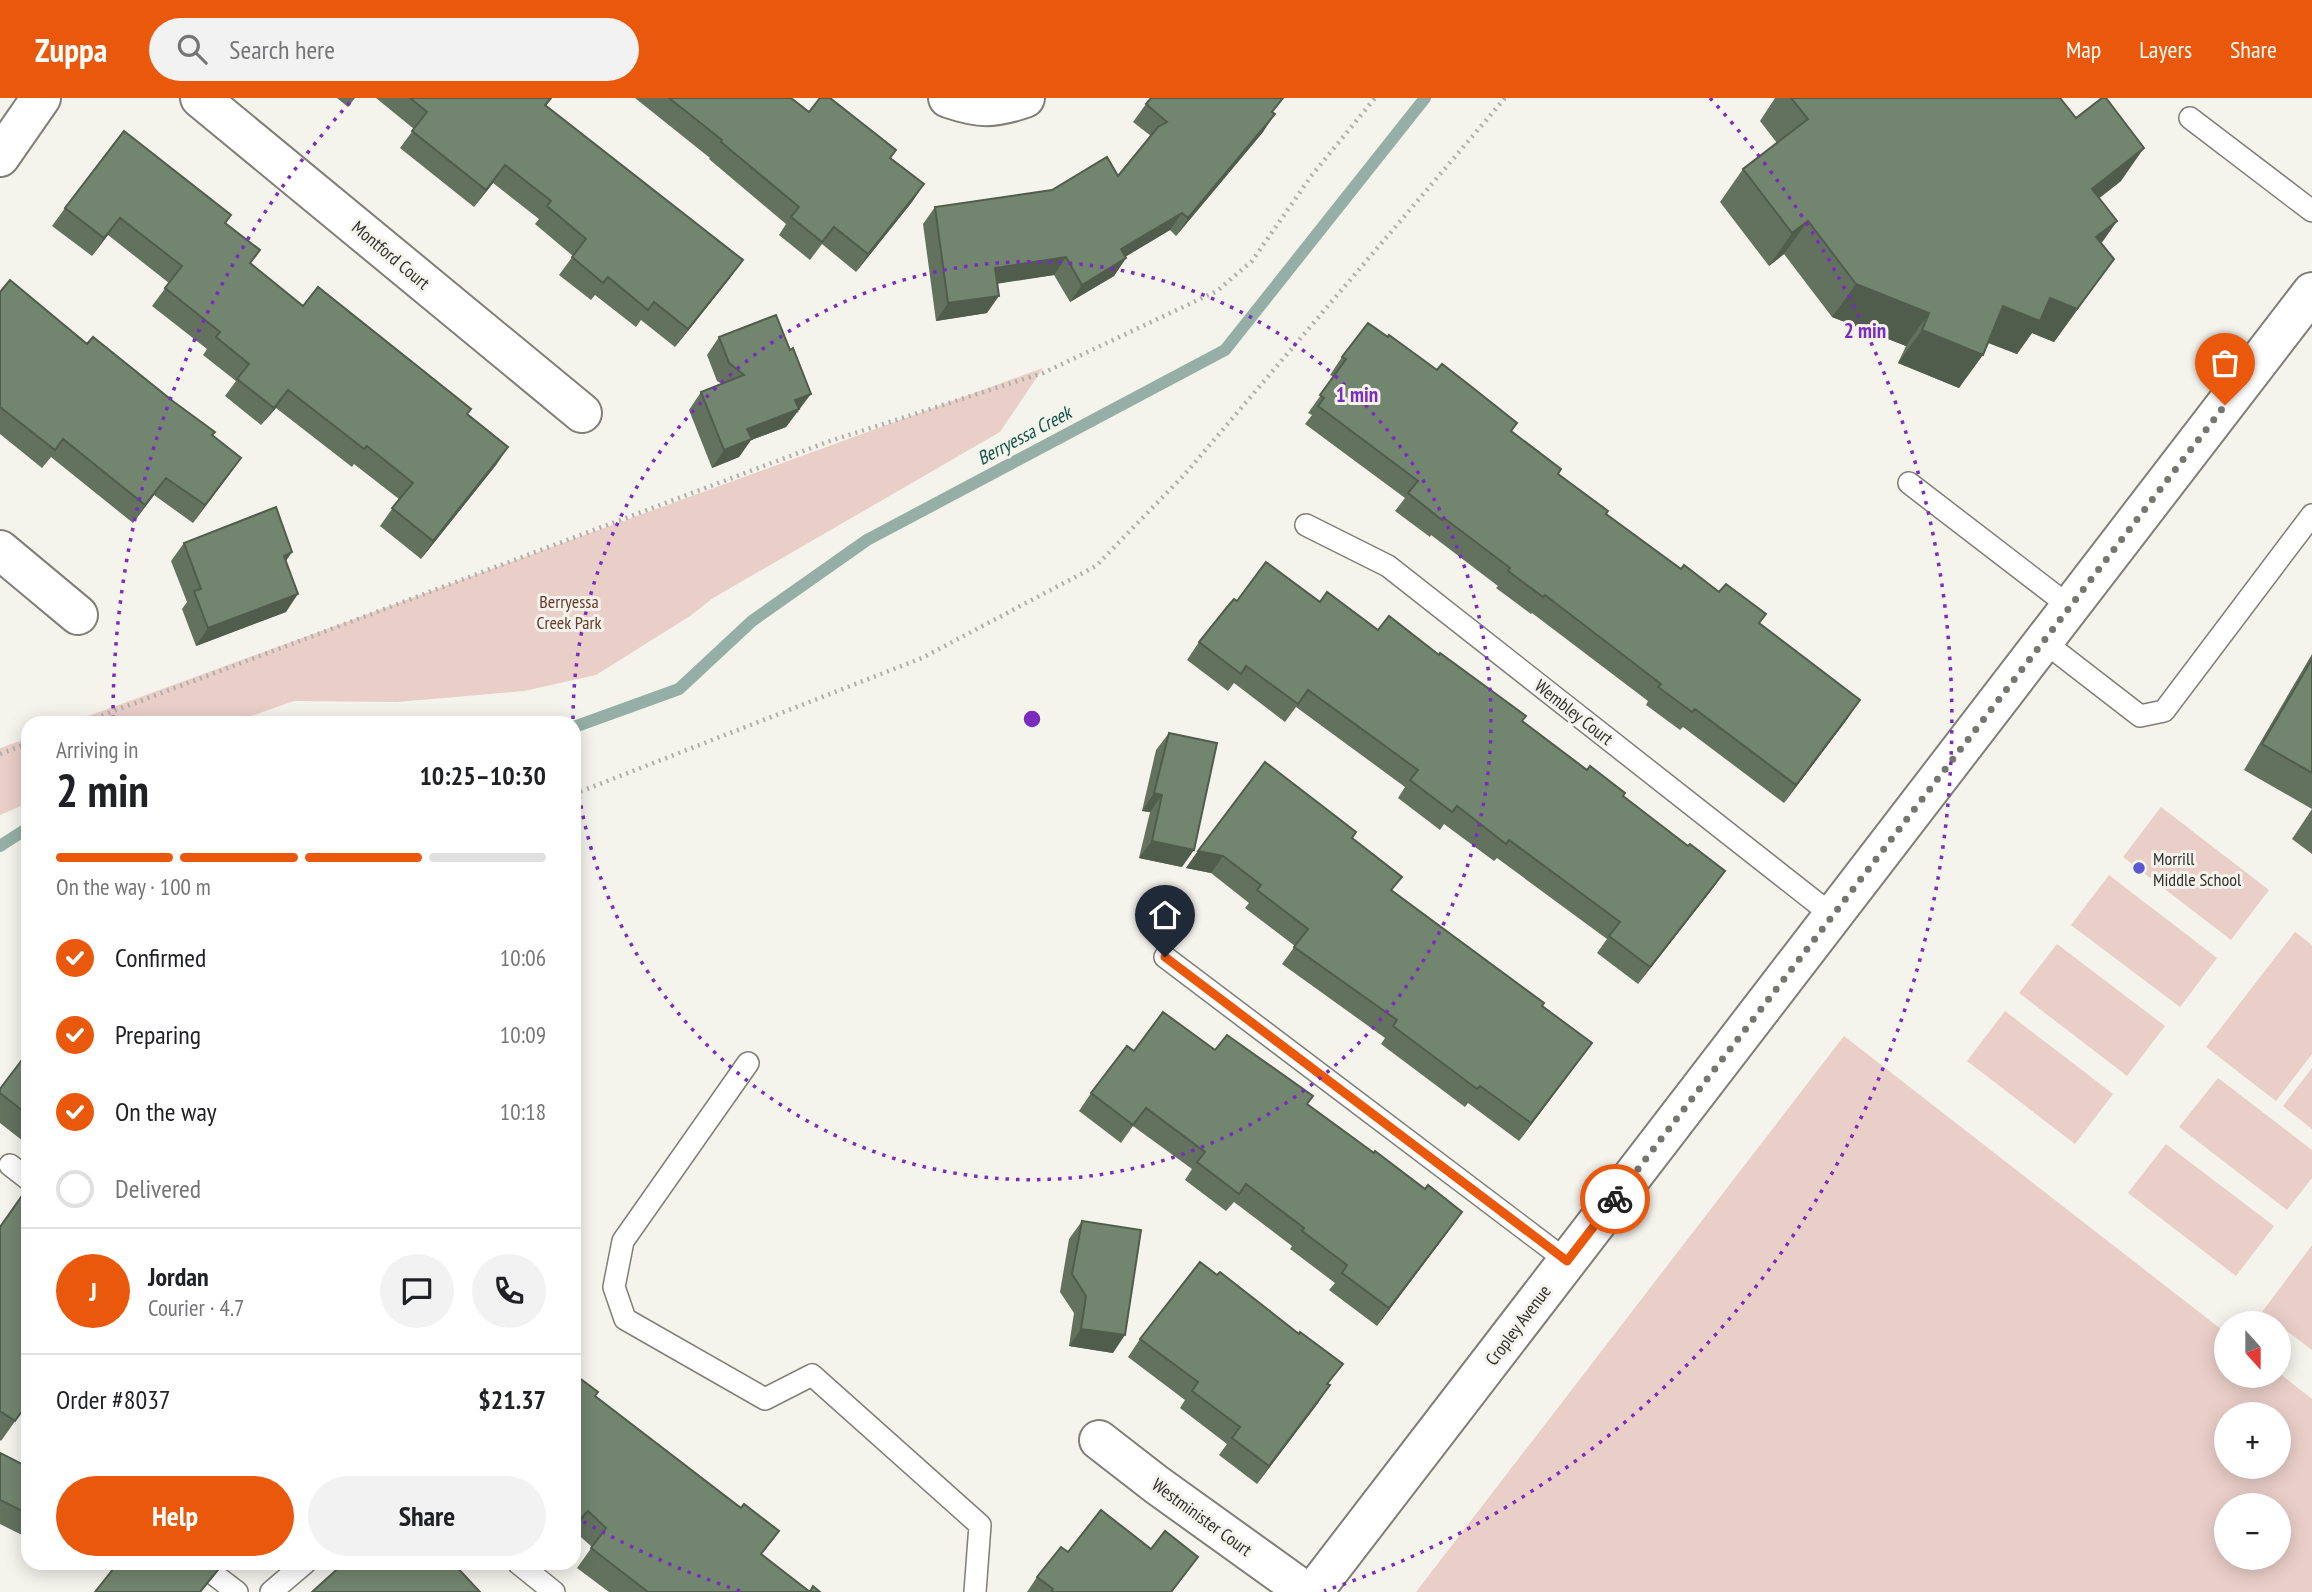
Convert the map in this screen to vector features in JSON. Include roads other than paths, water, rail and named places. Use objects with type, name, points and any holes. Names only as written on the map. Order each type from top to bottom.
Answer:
[{"type":"street","points":[[0,157],[41,98]]},
{"type":"street","name":"Montford Court","points":[[200,98],[582,413]]},
{"type":"street","points":[[948,98],[970,106],[999,107],[1025,98]]},
{"type":"street","name":"Cropley Avenue","points":[[1313,1592],[2312,292]]},
{"type":"street","points":[[0,550],[78,615]]},
{"type":"street","name":"Westminister Court","points":[[1099,1440],[1306,1592]]},
{"type":"lane","points":[[2190,118],[2312,211]]},
{"type":"lane","points":[[1909,483],[2069,606]]},
{"type":"lane","points":[[2043,641],[2140,716],[2164,711],[2312,515]]},
{"type":"lane","name":"Wembley Court","points":[[1306,525],[1388,566],[1832,915]]},
{"type":"lane","points":[[1165,957],[1567,1261]]},
{"type":"lane","points":[[748,1063],[624,1241],[614,1287],[625,1319],[765,1399],[812,1374],[980,1525],[975,1592]]},
{"type":"lane","points":[[10,1165],[21,1174]]},
{"type":"lane","points":[[208,1570],[237,1592]]},
{"type":"lane","points":[[271,1592],[296,1570]]},
{"type":"lane","points":[[527,1570],[554,1592]]},
{"type":"waterway","name":"Berryessa Creek","points":[[581,724],[679,689],[752,621],[867,540],[1225,350],[1425,98]]},
{"type":"waterway","name":"Berryessa Creek","points":[[0,846],[21,832]]},
{"type":"place","name":"Morrill Middle School","points":[[2139,868]]},
{"type":"park label","name":"Berryessa Creek Park","points":[[569,611]]}]
